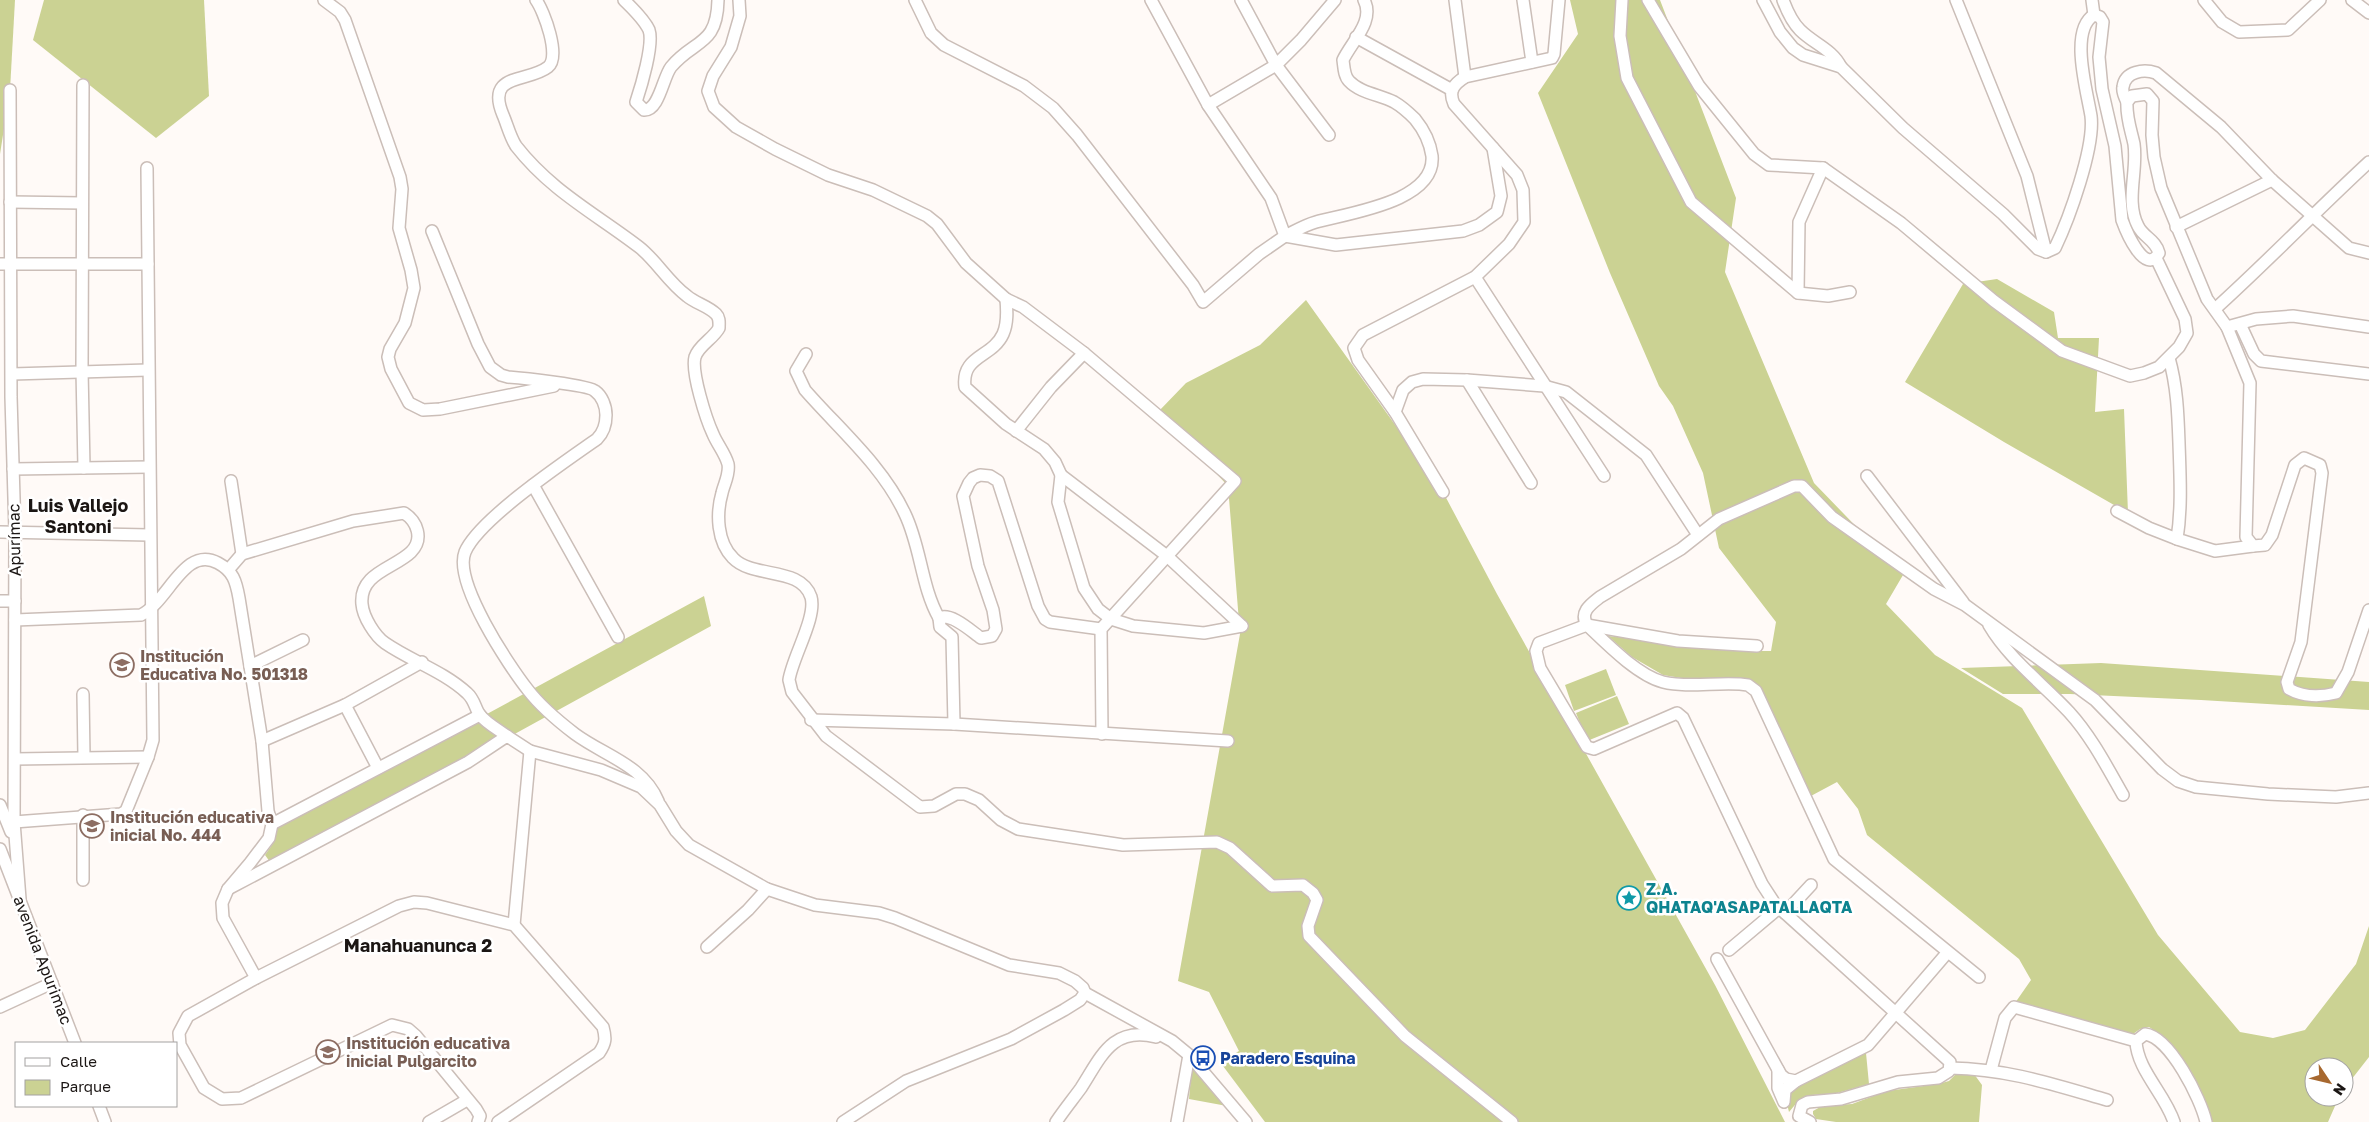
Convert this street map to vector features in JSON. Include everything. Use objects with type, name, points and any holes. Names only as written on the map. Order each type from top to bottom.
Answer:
[{"type":"street","points":[[324,0],[340,12],[345,20],[400,177],[402,189],[398,228],[409,263],[414,288],[404,323],[390,349],[388,357],[391,369],[408,403],[423,410],[440,409],[561,385]]},
{"type":"street","points":[[536,0],[544,11],[554,54],[552,62],[548,68],[510,81],[502,88],[498,96],[499,105],[515,145],[563,194],[641,248],[664,275],[687,296],[714,312],[718,317],[719,328],[701,347],[695,357],[694,370],[713,434],[728,466],[718,512],[720,534],[733,558],[742,564],[754,570],[794,579],[807,588],[812,607],[789,680],[792,692],[811,720],[854,760],[920,807],[934,806],[956,794],[965,794],[979,800],[1001,820],[1018,829],[1123,845],[1217,842],[1230,848],[1272,886],[1303,885],[1313,893],[1317,900],[1308,926],[1309,936],[1405,1036],[1512,1122]]},
{"type":"street","points":[[624,0],[648,28],[650,36],[645,73],[636,102],[644,110],[648,111],[658,98],[666,75],[672,65],[703,41],[716,24],[718,0]]},
{"type":"street","points":[[739,0],[740,16],[731,47],[712,76],[708,91],[714,107],[736,127],[776,149],[828,175],[873,190],[927,216],[937,224],[966,262],[1006,299],[1023,307],[1084,353],[1235,481],[1101,629],[1102,734]]},
{"type":"street","points":[[916,0],[931,33],[944,45],[1024,86],[1053,108],[1121,191],[1203,302],[1259,254],[1285,236],[1315,222],[1342,217],[1397,198],[1418,188],[1428,177],[1432,164],[1431,148],[1424,131],[1414,118],[1396,102],[1349,81],[1345,72],[1343,60],[1367,21],[1367,5],[1364,0]]},
{"type":"street","points":[[1151,0],[1208,105],[1271,198],[1285,236]]},
{"type":"street","points":[[1241,0],[1276,65],[1329,135]]},
{"type":"street","points":[[1208,105],[1276,65],[1301,40],[1334,0]]},
{"type":"street","points":[[1454,0],[1465,77]]},
{"type":"street","points":[[1523,0],[1532,62]]},
{"type":"street","points":[[1444,492],[1395,412],[1358,360],[1354,348],[1357,341],[1363,335],[1475,277],[1509,244],[1524,222],[1523,190],[1517,175],[1454,104],[1451,98],[1452,90],[1456,83],[1465,77],[1549,59],[1554,54],[1559,0]]},
{"type":"street","points":[[1622,0],[1620,36],[1627,78],[1691,202],[1745,250],[1798,293],[1828,296],[1850,292]]},
{"type":"street","points":[[1648,0],[1699,86],[1754,154],[1769,165],[1824,168],[1901,223],[1994,301],[2062,351],[2130,376],[2152,371],[2169,358],[2187,333],[2185,319],[2156,258]]},
{"type":"street","points":[[1762,0],[1780,32],[1793,48],[1803,55],[1841,67]]},
{"type":"street","points":[[1782,0],[1791,19],[1800,30],[1833,54],[1841,67],[1926,149],[2004,214],[2038,249],[2046,252],[2055,248],[2064,228],[2077,191],[2088,147],[2091,119],[2085,82],[2081,36],[2087,19],[2094,14]]},
{"type":"street","points":[[1956,0],[2026,176],[2046,252]]},
{"type":"street","points":[[2092,0],[2094,14]]},
{"type":"street","points":[[2204,0],[2222,22],[2239,32],[2288,30],[2320,0]]},
{"type":"street","points":[[2352,0],[2369,13]]},
{"type":"street","points":[[2094,14],[2100,17],[2103,22],[2098,57],[2102,89],[2116,146],[2122,220],[2125,231],[2138,252],[2145,258],[2152,260],[2159,253],[2157,245],[2138,227],[2132,204],[2134,146],[2122,88],[2125,80],[2147,70],[2156,73],[2222,127],[2272,180],[2350,248],[2369,253]]},
{"type":"street","points":[[1356,37],[1452,90]]},
{"type":"street","points":[[83,85],[81,265],[84,468]]},
{"type":"street","name":"Apurímac","points":[[10,90],[10,202],[5,264],[12,374],[15,532],[14,822],[20,899]]},
{"type":"street","points":[[2126,102],[2132,96],[2138,94],[2147,94],[2154,101],[2152,135],[2154,157],[2161,188],[2207,299],[2227,327],[2250,383],[2246,537],[2253,546]]},
{"type":"street","points":[[1285,236],[1336,245],[1440,235],[1463,231],[1479,225],[1497,212],[1500,204],[1501,196],[1493,148]]},
{"type":"street","points":[[2215,309],[2369,162]]},
{"type":"street","points":[[14,822],[84,815],[121,814],[126,811],[148,757],[152,740],[146,168]]},
{"type":"street","points":[[1798,293],[1799,222],[1824,168]]},
{"type":"street","points":[[2176,227],[2272,180]]},
{"type":"street","points":[[10,202],[82,202]]},
{"type":"street","points":[[432,231],[478,344],[490,367],[500,375],[508,377],[561,385],[582,385],[594,390],[602,400],[606,412],[603,433],[533,485],[476,535],[465,553],[465,575],[477,606],[505,660],[529,691],[552,716],[570,730],[588,743],[641,774],[652,786],[660,805],[676,831],[689,844],[766,889],[815,905],[879,913],[1009,965],[1059,973],[1075,981],[1083,988],[1085,993],[1172,1041],[1189,1054],[1246,1122]]},
{"type":"street","points":[[5,264],[148,264]]},
{"type":"street","points":[[1475,277],[1604,476]]},
{"type":"street","points":[[1006,299],[1007,321],[1004,333],[997,343],[966,368],[964,377],[965,387],[985,407],[1016,431],[1044,449],[1055,462],[1060,474],[1058,502],[1084,588],[1095,605],[1111,619],[1133,626],[1204,633],[1242,626],[1168,556],[1060,474]]},
{"type":"street","points":[[2227,327],[2256,319],[2293,316],[2369,327]]},
{"type":"street","points":[[2240,324],[2254,354],[2261,361],[2369,374]]},
{"type":"street","points":[[1016,431],[1051,387],[1084,353]]},
{"type":"street","points":[[806,354],[796,371],[804,390],[868,460],[891,490],[905,513],[917,546],[929,601],[938,618],[940,627],[952,638],[954,724]]},
{"type":"street","points":[[2169,358],[2176,394],[2182,486],[2181,517],[2177,539]]},
{"type":"street","points":[[12,374],[82,370],[148,370]]},
{"type":"street","points":[[1395,412],[1403,390],[1412,382],[1423,379],[1467,380],[1544,386],[1566,392],[1646,455],[1698,535]]},
{"type":"street","points":[[1467,380],[1531,483]]},
{"type":"street","points":[[2117,511],[2149,528],[2215,551],[2265,545],[2272,535],[2295,465],[2304,458],[2320,465],[2322,473],[2301,642],[2287,682],[2290,689],[2295,692],[2327,696],[2336,693],[2348,672],[2369,610]]},
{"type":"street","points":[[13,469],[149,467]]},
{"type":"street","points":[[938,618],[943,616],[950,617],[981,638],[992,636],[996,629],[994,616],[978,566],[963,496],[969,483],[980,476],[990,476],[998,481],[1038,606],[1045,619],[1056,624],[1101,629]]},
{"type":"street","points":[[1867,476],[1965,605]]},
{"type":"street","points":[[231,481],[242,554]]},
{"type":"street","points":[[533,485],[618,638]]},
{"type":"street","points":[[1979,977],[1947,953],[1834,859],[1756,691],[1748,685],[1664,682],[1652,677],[1622,658],[1587,625],[1584,620],[1585,612],[1593,602],[1681,549],[1719,519],[1794,486],[1802,486],[1840,523],[1934,589],[1965,605],[2095,700],[2162,770],[2178,781],[2196,787],[2268,794],[2336,798],[2369,793]]},
{"type":"street","points":[[229,569],[242,554],[353,521],[404,513],[413,518],[417,526],[417,539],[412,551],[371,579],[363,593],[362,604],[366,618],[384,642],[422,662],[466,692],[476,704],[480,715],[530,751],[601,770],[641,787],[660,805]]},
{"type":"street","points":[[0,532],[149,535]]},
{"type":"street","points":[[15,620],[141,615],[151,610],[188,565],[200,558],[215,561],[229,569],[236,583],[250,666],[262,741],[268,811],[272,824],[269,838],[228,889],[222,903],[223,918],[256,978]]},
{"type":"street","points":[[0,601],[15,601]]},
{"type":"street","points":[[1987,621],[1999,642],[2070,713],[2102,758],[2123,795]]},
{"type":"street","points":[[1758,646],[1678,641],[1587,625],[1539,643],[1536,651],[1540,668],[1587,747],[1594,749],[1677,713],[1682,718],[1762,884],[1782,910],[1950,1062],[1950,1068],[1945,1075],[1938,1078],[1898,1082],[1841,1099],[1808,1102],[1802,1105],[1799,1116],[1810,1122]]},
{"type":"street","points":[[250,666],[303,640]]},
{"type":"street","points":[[262,741],[345,705],[422,662]]},
{"type":"street","points":[[83,694],[84,757]]},
{"type":"street","points":[[345,705],[378,768]]},
{"type":"street","points":[[272,824],[480,715]]},
{"type":"street","points":[[811,720],[954,724],[1228,741]]},
{"type":"street","points":[[228,889],[468,762],[507,736]]},
{"type":"street","points":[[514,925],[530,751]]},
{"type":"street","points":[[15,759],[148,757]]},
{"type":"street","name":"Apurímac","points":[[0,805],[15,840]]},
{"type":"street","points":[[83,880],[84,815]]},
{"type":"street","name":"avenida Apurimac","points":[[0,849],[75,1042]]},
{"type":"street","points":[[1729,950],[1782,910],[1811,885]]},
{"type":"street","points":[[707,947],[748,910],[766,889]]},
{"type":"street","points":[[478,1122],[480,1116],[468,1100],[416,1036],[408,1029],[392,1025],[241,1098],[222,1099],[204,1088],[180,1046],[179,1033],[188,1016],[256,978],[399,906],[414,902],[427,903],[514,925],[603,1027],[606,1037],[605,1045],[599,1053],[498,1122]]},
{"type":"street","points":[[1778,1070],[1778,1088],[1784,1102],[1785,1090],[1796,1081],[1868,1045],[1947,953]]},
{"type":"street","points":[[1717,958],[1783,1078],[1796,1081]]},
{"type":"street","points":[[0,1007],[52,983]]},
{"type":"street","points":[[843,1122],[906,1081],[1011,1039],[1064,1010],[1080,1000],[1085,993]]},
{"type":"street","points":[[1991,1070],[2006,1018],[2014,1007],[2136,1040],[2145,1034],[2153,1034],[2175,1059],[2189,1080],[2206,1122]]},
{"type":"street","points":[[1056,1122],[1081,1088],[1102,1052],[1119,1039],[1142,1034],[1172,1041]]},
{"type":"street","points":[[2136,1040],[2138,1057],[2164,1098],[2174,1122]]},
{"type":"street","points":[[1177,1122],[1189,1054]]},
{"type":"street","points":[[1950,1068],[1991,1070],[2017,1074],[2107,1100]]},
{"type":"street","points":[[429,1122],[468,1100]]},
{"type":"street","points":[[99,1107],[105,1122]]},
{"type":"green space","points":[[0,0],[15,0],[10,90],[0,154]]},
{"type":"green space","points":[[44,0],[204,0],[209,96],[156,138],[33,40]]},
{"type":"green space","points":[[1570,0],[1660,0],[1736,198],[1725,272],[1814,483],[1903,575],[1886,604],[1935,655],[2022,708],[2158,935],[2240,1032],[2273,1038],[2305,1030],[2356,964],[2369,926],[2369,1057],[2354,1076],[2354,1057],[2304,1057],[2304,1107],[2335,1107],[2328,1122],[2212,1122],[2203,1095],[2189,1068],[2171,1045],[2149,1027],[2140,1029],[2133,1034],[2015,1003],[2031,980],[2019,959],[1867,835],[1858,809],[1837,782],[1809,797],[1749,681],[1713,678],[1693,680],[1663,675],[1632,657],[1608,636],[1752,651],[1771,651],[1776,622],[1719,548],[1703,473],[1673,406],[1659,386],[1610,273],[1538,93],[1578,34]]},
{"type":"green space","points":[[1997,279],[2054,312],[2058,338],[2099,338],[2095,412],[2124,409],[2128,513],[2004,442],[1905,382],[1963,284]]},
{"type":"green space","points":[[1306,300],[1443,492],[1497,594],[1715,985],[1785,1122],[1265,1122],[1220,1062],[1239,1051],[1209,992],[1178,981],[1240,634],[1228,486],[1158,412],[1186,383],[1260,345]]},
{"type":"green space","points":[[704,596],[711,626],[511,736],[270,862],[265,855],[274,842],[277,828]]},
{"type":"green space","points":[[2101,663],[2369,682],[2369,710],[2070,694],[2003,694],[1961,668]]},
{"type":"green space","points":[[1606,669],[1616,695],[1574,711],[1565,685]]},
{"type":"green space","points":[[1617,696],[1629,724],[1587,741],[1576,713]]},
{"type":"green space","points":[[1866,1053],[1869,1084],[1834,1094],[1812,1095],[1799,1100],[1789,1112],[1788,1096],[1799,1084]]},
{"type":"green space","points":[[1192,1064],[1227,1106],[1189,1099]]},
{"type":"green space","points":[[1957,1073],[1974,1074],[1982,1085],[1979,1122],[1836,1122],[1816,1119],[1813,1114],[1813,1111],[1822,1106],[1852,1104],[1887,1091],[1949,1081]]},
{"type":"place","name":"Institución Educativa No. 501318","points":[[122,665]]},
{"type":"place","name":"Institución educativa inicial No. 444","points":[[92,826]]},
{"type":"place","name":"Z.A. QHATAQ'ASAPATALLAQTA","points":[[1629,898]]},
{"type":"place","name":"Institución educativa inicial Pulgarcito","points":[[328,1052]]},
{"type":"place","name":"Paradero Esquina","points":[[1203,1058]]},
{"type":"district","name":"Luis Vallejo Santoni","points":[[78,516]]},
{"type":"district","name":"Manahuanunca 2","points":[[418,946]]}]
